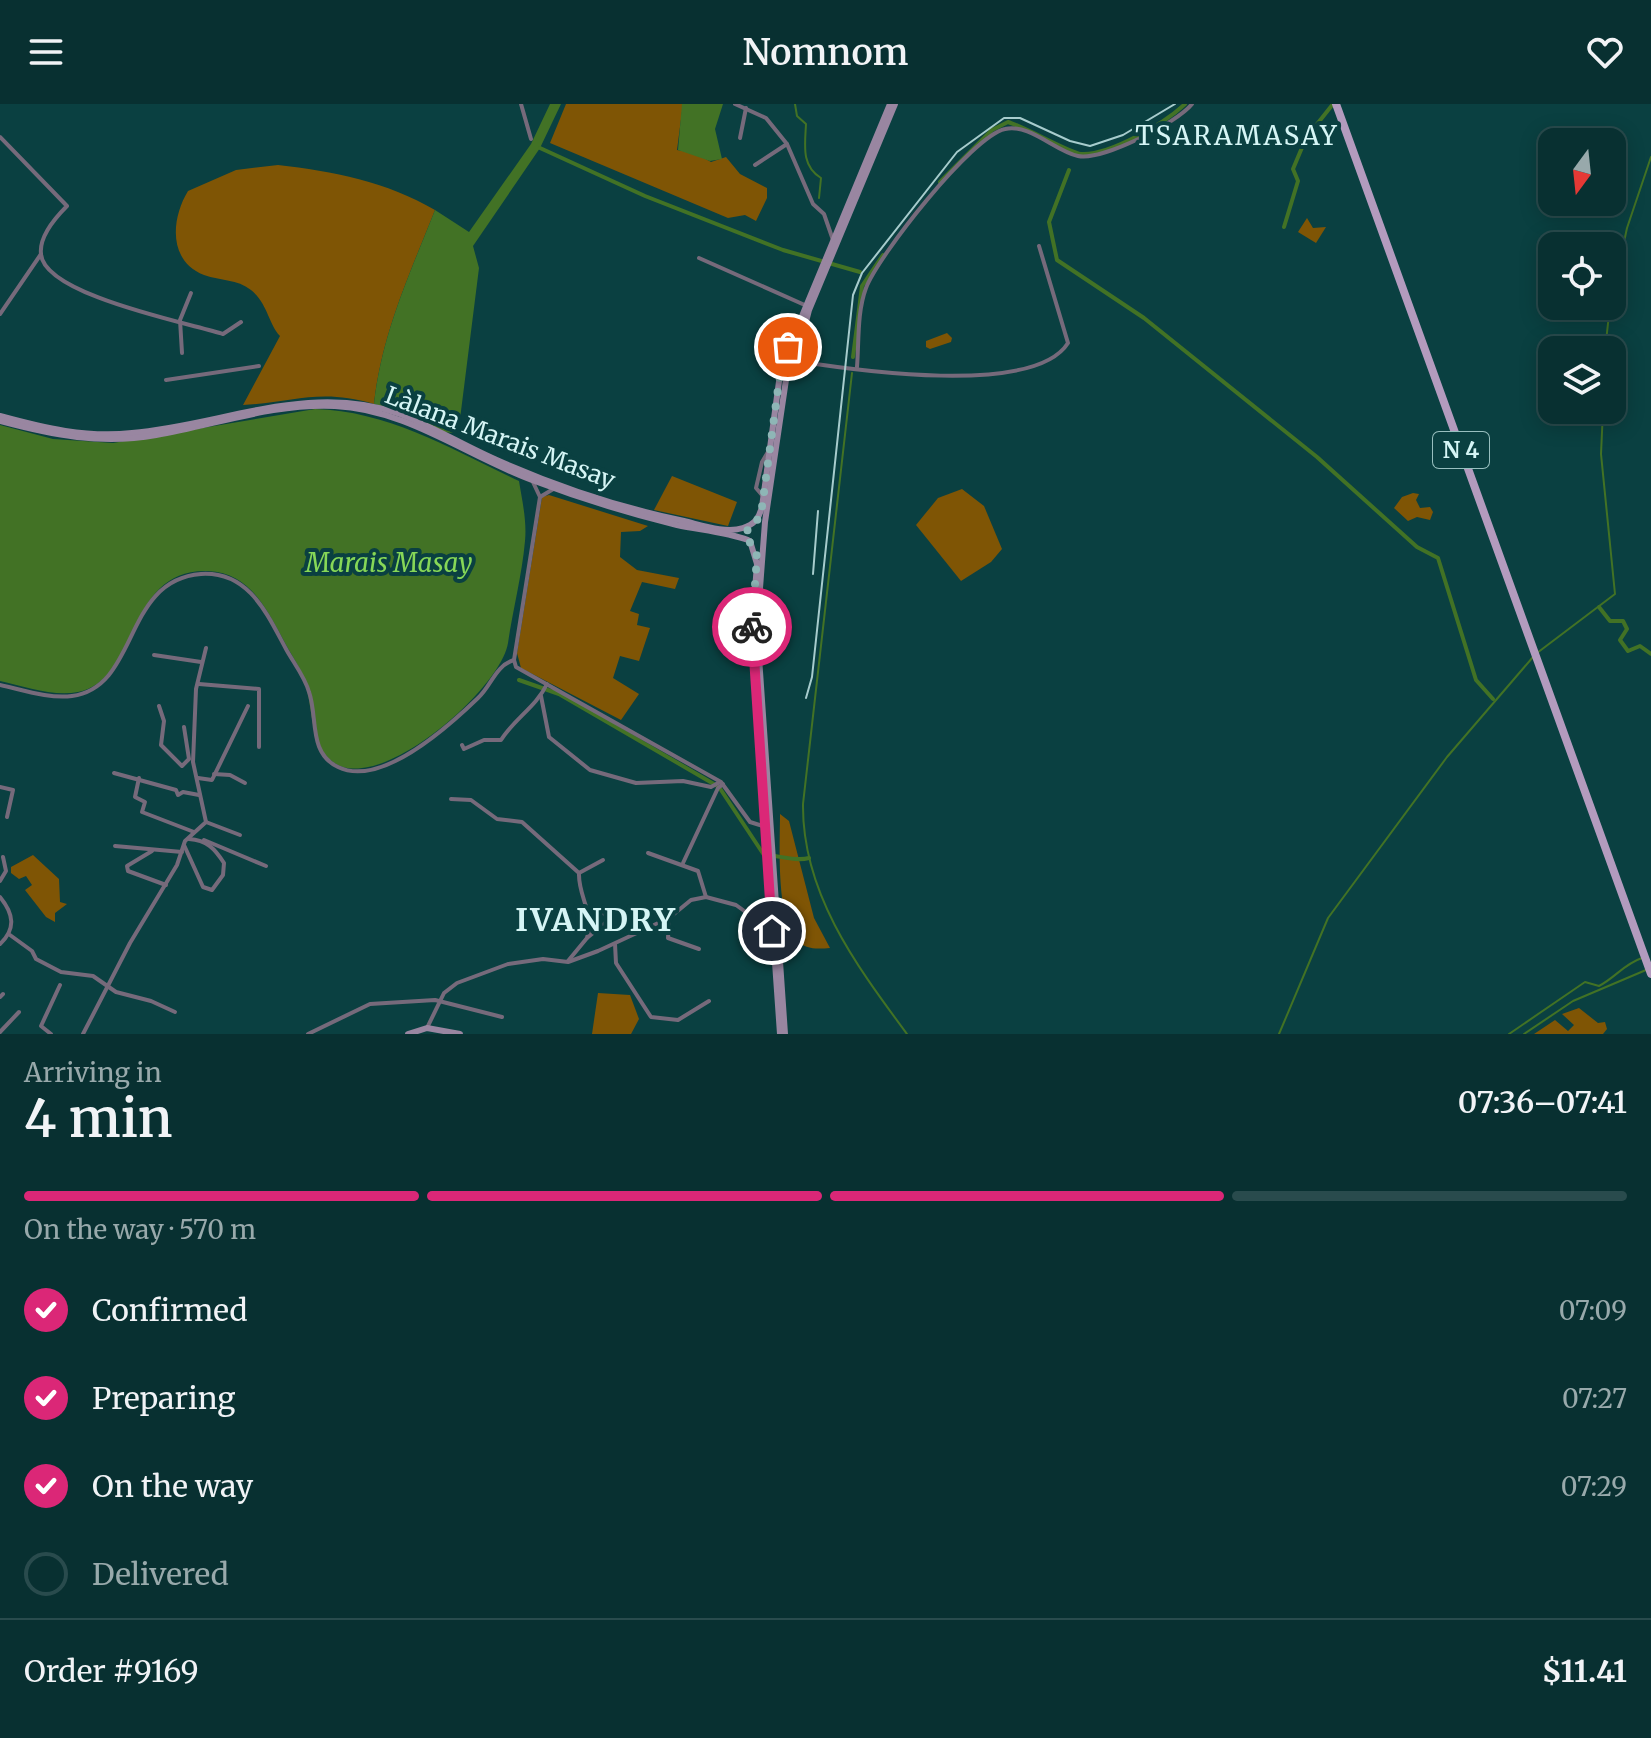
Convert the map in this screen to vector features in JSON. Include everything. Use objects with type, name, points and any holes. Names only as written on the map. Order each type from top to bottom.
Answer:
[{"type":"main road","points":[[767,819],[758,654],[764,528],[783,396],[833,240],[892,104]]},
{"type":"main road","points":[[782,1034],[752,630],[757,556],[745,533],[759,516],[764,497],[784,358],[892,104]]},
{"type":"main road","name":"N 4","points":[[1337,106],[1651,974]]},
{"type":"main road","points":[[788,347],[797,351]]},
{"type":"main road","points":[[784,358],[793,361]]},
{"type":"main road","name":"Làlana Marais Masay","points":[[0,419],[54,435],[111,439],[155,435],[301,402],[337,402],[386,410],[555,488],[650,518],[749,541]]},
{"type":"main road","name":"Làlana Marais Masay","points":[[427,429],[509,465],[599,498],[702,525],[733,530],[751,524]]},
{"type":"main road","points":[[751,524],[764,528]]},
{"type":"main road","points":[[749,541],[759,543],[764,539]]},
{"type":"main road","points":[[770,860],[782,1034]]},
{"type":"main road","points":[[408,1034],[427,1028],[460,1034]]},
{"type":"street","points":[[521,104],[531,139]]},
{"type":"street","points":[[735,104],[766,118],[787,144],[813,204],[824,214],[833,240]]},
{"type":"street","points":[[857,367],[862,301],[876,269],[950,172],[984,142],[1005,129],[1016,128],[1072,154],[1090,157],[1159,128],[1192,104]]},
{"type":"street","points":[[740,138],[746,108]]},
{"type":"street","points":[[0,137],[67,206],[49,229],[41,254],[0,314]]},
{"type":"street","points":[[755,165],[787,144]]},
{"type":"street","points":[[793,361],[890,373],[982,375],[1027,367],[1061,354],[1068,343],[1039,246]]},
{"type":"street","points":[[41,254],[57,278],[78,290],[223,334],[241,322]]},
{"type":"street","points":[[699,258],[807,306]]},
{"type":"street","points":[[182,353],[180,320],[191,293]]},
{"type":"street","points":[[797,351],[812,363]]},
{"type":"street","points":[[166,380],[259,366]]},
{"type":"street","points":[[532,480],[540,497],[514,660],[525,674],[720,785],[750,822],[767,819]]},
{"type":"street","points":[[540,497],[555,488]]},
{"type":"street","points":[[0,685],[69,697],[93,689],[107,678],[142,611],[162,589],[186,577],[220,576],[240,584],[260,600],[310,692],[313,726],[322,753],[333,765],[348,772],[362,772],[402,758],[441,731],[480,697],[501,664],[514,660]]},
{"type":"street","points":[[191,760],[201,662],[206,648]]},
{"type":"street","points":[[154,655],[201,662]]},
{"type":"street","points":[[199,684],[259,689],[259,747]]},
{"type":"street","points":[[462,745],[464,749],[484,740],[498,742],[542,694],[547,684]]},
{"type":"street","points":[[542,694],[549,737],[590,770],[636,783],[683,781],[711,787],[720,785]]},
{"type":"street","points":[[159,706],[164,721],[161,745],[182,766],[191,760]]},
{"type":"street","points":[[198,778],[212,780],[248,706]]},
{"type":"street","points":[[184,727],[198,778],[199,795],[205,807],[206,822]]},
{"type":"street","points":[[114,773],[176,790],[178,795],[183,792],[199,795]]},
{"type":"street","points":[[214,774],[230,775],[245,783]]},
{"type":"street","points":[[139,778],[135,797],[145,802],[142,812],[194,832]]},
{"type":"street","points":[[683,863],[720,785]]},
{"type":"street","points":[[0,787],[13,790],[7,817]]},
{"type":"street","points":[[451,799],[471,800],[497,819],[518,821],[528,817]]},
{"type":"street","points":[[518,821],[579,873]]},
{"type":"street","points":[[83,1034],[110,988],[119,964],[166,885],[187,838],[206,822]]},
{"type":"street","points":[[206,822],[240,835]]},
{"type":"street","points":[[187,838],[202,839],[266,866]]},
{"type":"street","points":[[184,845],[203,887],[212,890],[223,875],[224,863],[216,850],[202,839]]},
{"type":"street","points":[[115,846],[182,852]]},
{"type":"street","points":[[152,851],[127,866],[128,871],[166,885]]},
{"type":"street","points":[[648,853],[683,863],[698,871],[706,897]]},
{"type":"street","points":[[0,881],[6,871],[3,857]]},
{"type":"street","points":[[579,873],[603,860]]},
{"type":"street","points":[[579,873],[578,888],[589,910],[587,938]]},
{"type":"street","points":[[0,897],[12,914],[10,935],[0,944]]},
{"type":"street","points":[[427,1028],[449,987],[494,968],[543,959],[568,962],[669,918],[691,900],[706,897],[746,910],[772,931]]},
{"type":"street","points":[[568,962],[587,938],[610,919],[602,912],[589,910]]},
{"type":"street","points":[[669,918],[668,938],[699,949]]},
{"type":"street","points":[[10,935],[47,966],[65,973],[93,976],[110,988],[175,1012]]},
{"type":"street","points":[[615,944],[616,963],[651,1017],[678,1020],[709,1001]]},
{"type":"street","points":[[51,1034],[41,1026],[60,985]]},
{"type":"street","points":[[308,1034],[370,1004],[441,1001],[502,1017]]},
{"type":"street","points":[[0,1032],[19,1012]]},
{"type":"shaded area","points":[[566,104],[683,104],[677,150],[695,153],[711,162],[726,157],[740,174],[767,188],[767,198],[756,221],[745,215],[728,218],[550,143]]},
{"type":"shaded area","points":[[278,165],[359,179],[398,192],[435,210],[390,329],[374,404],[323,396],[243,405],[280,336],[261,301],[251,290],[192,269],[179,250],[176,226],[188,191],[236,170]]},
{"type":"shaded area","points":[[1307,218],[1313,228],[1326,227],[1316,243],[1298,232]]},
{"type":"shaded area","points":[[947,333],[952,338],[951,342],[930,349],[926,347],[926,341]]},
{"type":"shaded area","points":[[672,476],[737,502],[728,526],[654,510]]},
{"type":"shaded area","points":[[962,489],[984,506],[1002,549],[991,562],[961,581],[916,525],[938,498]]},
{"type":"shaded area","points":[[1419,494],[1416,500],[1420,508],[1430,507],[1433,512],[1430,520],[1417,517],[1408,521],[1394,508],[1402,497]]},
{"type":"shaded area","points":[[549,495],[648,526],[640,531],[621,532],[620,557],[637,570],[679,578],[675,589],[642,582],[630,611],[639,614],[637,625],[650,628],[639,661],[620,656],[613,678],[639,694],[621,720],[521,668],[517,653],[542,497]]},
{"type":"shaded area","points":[[780,814],[789,821],[814,918],[830,948],[807,947],[796,939],[790,929],[780,879]]},
{"type":"shaded area","points":[[33,855],[59,879],[60,902],[67,904],[55,913],[55,922],[46,917],[25,890],[32,885],[26,876],[19,879],[11,873],[11,867]]},
{"type":"shaded area","points":[[598,993],[630,995],[639,1019],[631,1034],[592,1034]]},
{"type":"shaded area","points":[[1579,1008],[1598,1023],[1605,1022],[1607,1029],[1603,1034],[1534,1034],[1555,1020],[1568,1031],[1574,1025],[1562,1014]]},
{"type":"water","points":[[550,104],[561,104],[540,148],[473,246],[479,268],[459,427],[452,433],[444,432],[374,404],[390,329],[435,210],[469,232],[531,144]]},
{"type":"water","points":[[682,104],[723,104],[715,129],[722,159],[710,161],[678,150]]},
{"type":"water","name":"Marais Masay","points":[[315,409],[342,411],[395,424],[519,481],[525,541],[508,643],[500,663],[462,710],[407,751],[379,764],[353,769],[333,762],[325,755],[316,735],[302,673],[263,605],[246,585],[235,578],[208,571],[181,575],[161,587],[147,605],[113,668],[98,683],[78,692],[59,693],[0,681],[0,425],[53,439],[113,443]]},
{"type":"waterway","points":[[795,104],[797,116],[806,124],[807,161],[821,178],[819,198]]},
{"type":"waterway","points":[[940,182],[992,130],[1008,122],[1075,153],[1093,153],[1136,137],[1185,104]]},
{"type":"waterway","points":[[1284,227],[1298,181],[1293,169],[1306,138],[1333,104]]},
{"type":"waterway","points":[[540,148],[645,196],[783,250],[860,272]]},
{"type":"waterway","points":[[1626,233],[1651,157]]},
{"type":"waterway","points":[[1069,170],[1049,222],[1057,260],[1144,318],[1317,457],[1417,547],[1438,558],[1476,680],[1493,699]]},
{"type":"waterway","points":[[853,357],[862,286],[883,255]]},
{"type":"waterway","points":[[1607,336],[1608,320]]},
{"type":"waterway","points":[[852,373],[803,804],[805,837],[822,898],[836,926],[851,954],[907,1034]]},
{"type":"waterway","points":[[1537,653],[1615,594],[1601,454],[1602,424]]},
{"type":"waterway","points":[[1599,607],[1610,621],[1623,621],[1627,629],[1620,640],[1628,651],[1640,646],[1651,654]]},
{"type":"waterway","points":[[1279,1034],[1328,918],[1447,757],[1533,657]]},
{"type":"waterway","points":[[519,680],[559,694],[719,787],[764,855],[809,858]]},
{"type":"waterway","points":[[1509,1034],[1585,982],[1599,986],[1642,958]]},
{"type":"waterway","points":[[1524,1034],[1573,1001],[1646,970]]},
{"type":"railway","points":[[806,698],[812,677],[853,295],[862,273],[957,152],[1004,118],[1020,118],[1070,141],[1090,146],[1123,135],[1175,104]]},
{"type":"railway","points":[[813,574],[818,511]]},
{"type":"way so far","points":[[752,627],[757,556],[745,533],[758,519],[762,507],[784,364],[783,352],[788,347]]},
{"type":"district","name":"TSARAMASAY","points":[[1237,136]]},
{"type":"district","name":"IVANDRY","points":[[596,920]]},
{"type":"route","points":[[752,627],[772,931]]}]
